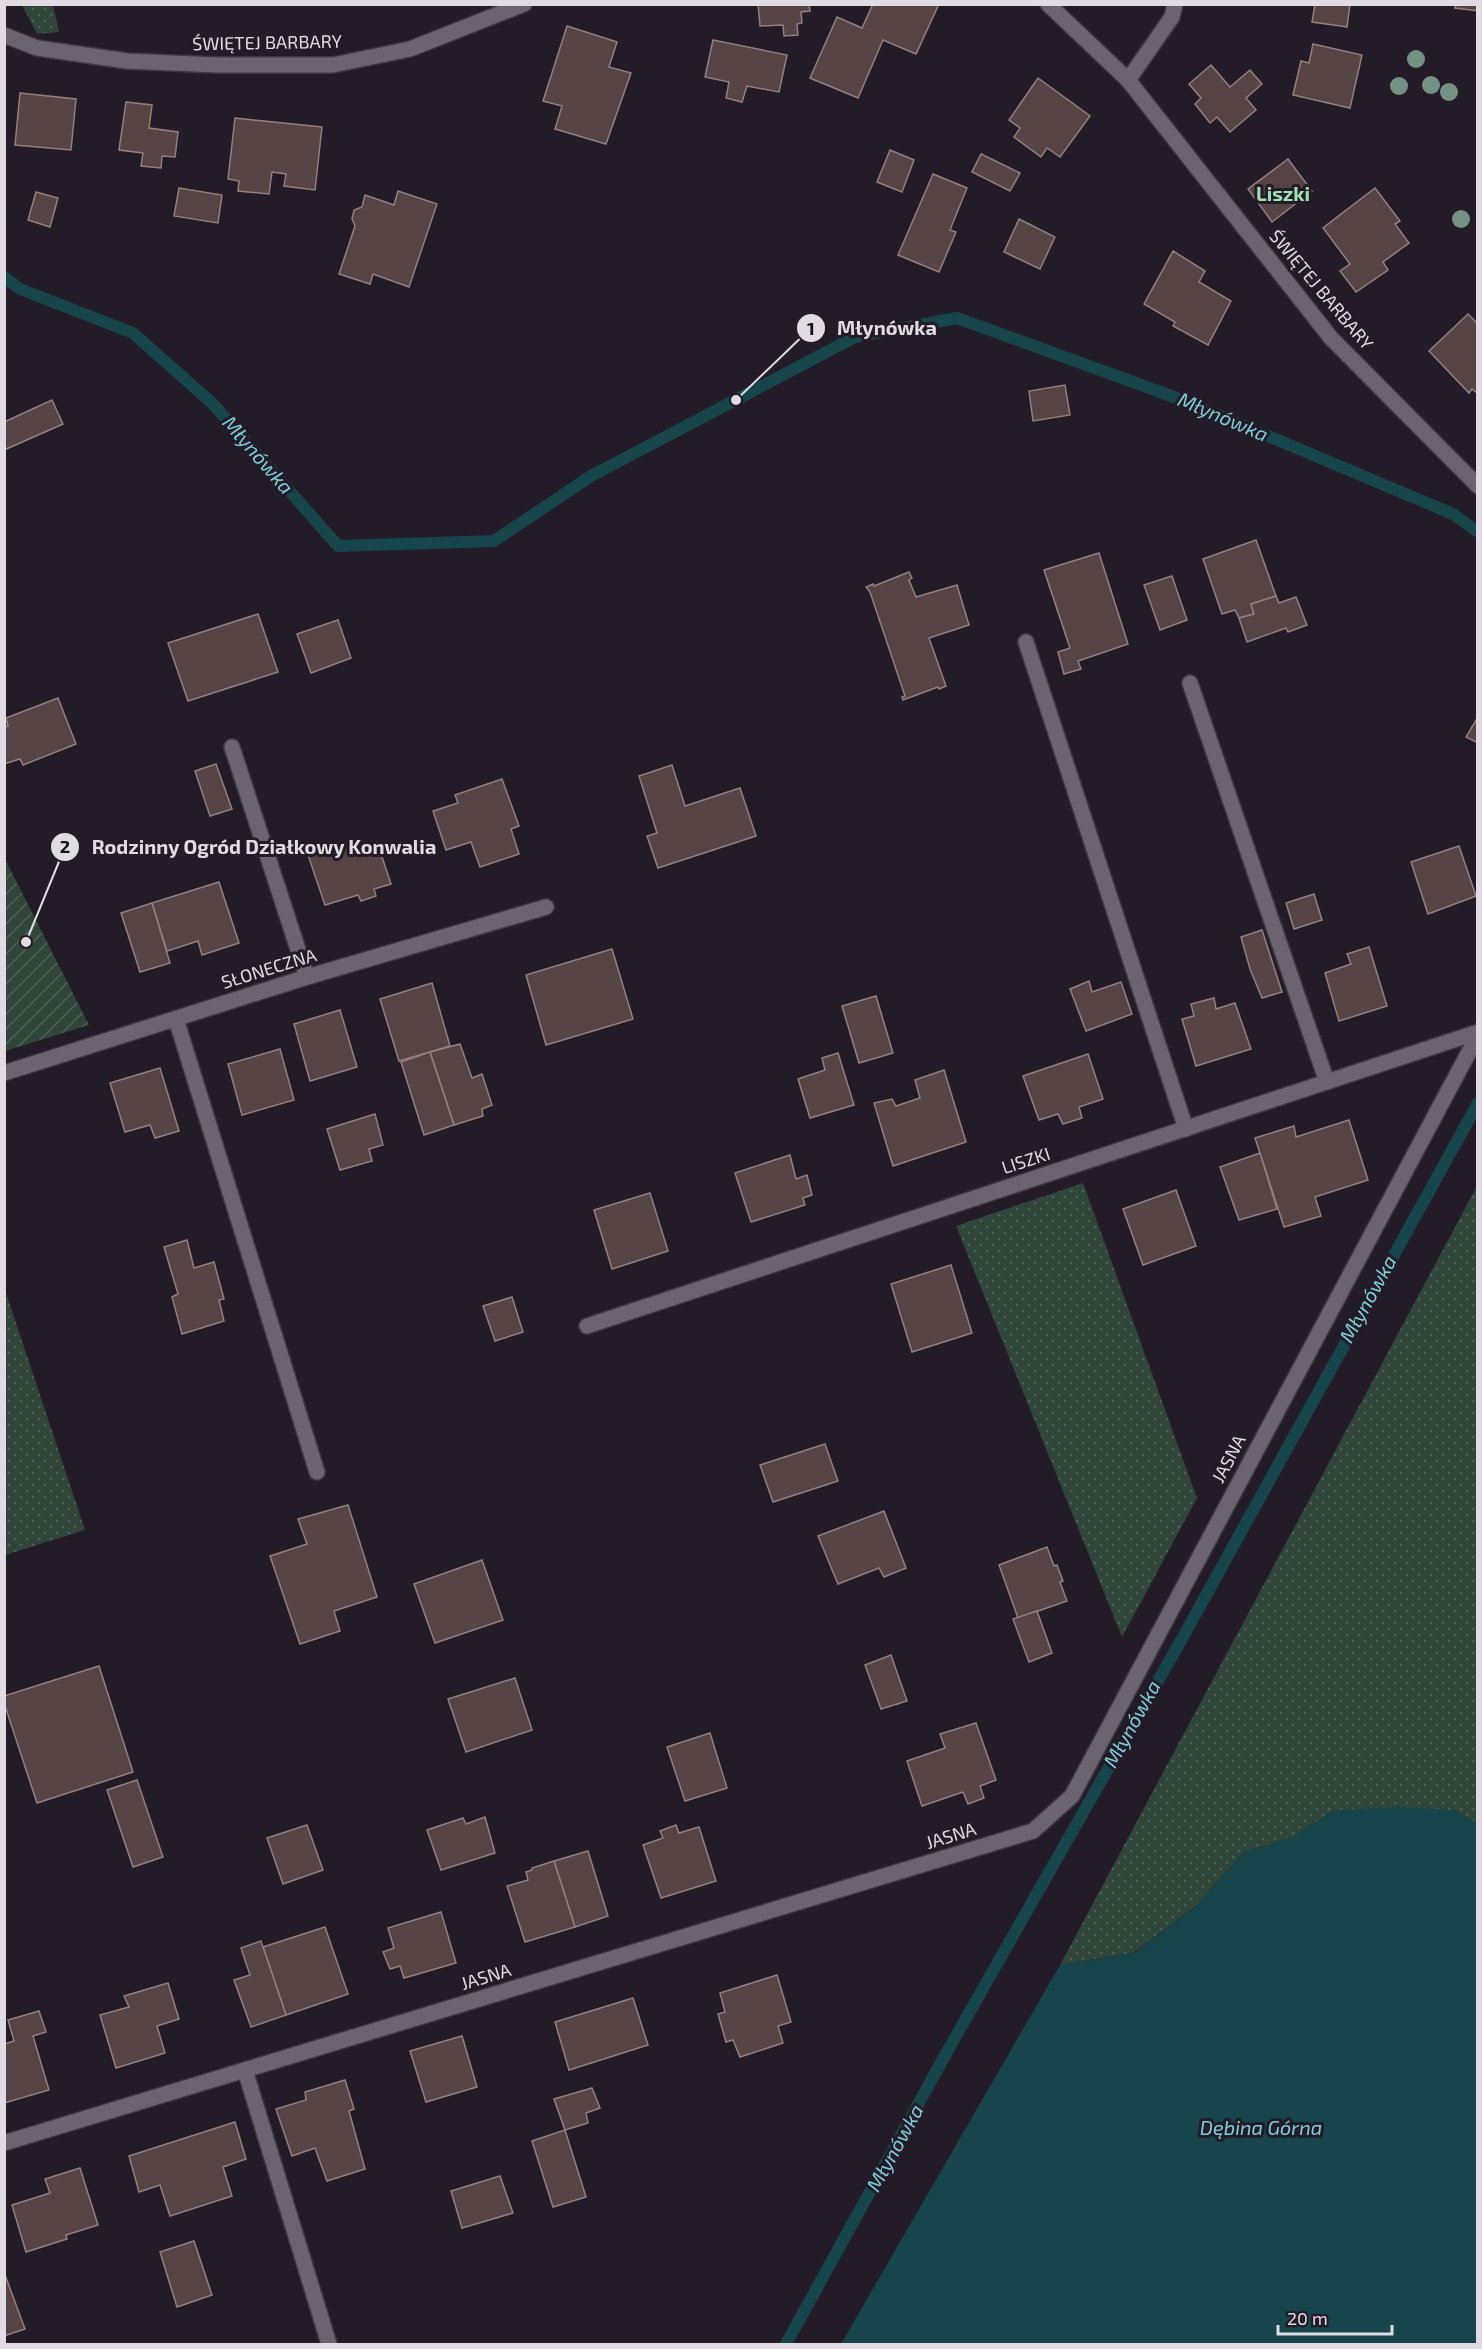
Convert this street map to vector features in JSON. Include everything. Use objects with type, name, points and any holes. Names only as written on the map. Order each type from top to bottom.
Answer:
[{"type":"street","name":"ŚWIĘTEJ BARBARY","points":[[4,35],[37,48],[127,61],[333,66],[410,49],[524,4]]},
{"type":"street","name":"ŚWIĘTEJ BARBARY","points":[[1048,4],[1128,80],[1331,338],[1478,486]]},
{"type":"street","points":[[1128,80],[1172,17],[1175,4]]},
{"type":"street","points":[[1026,642],[1186,1129]]},
{"type":"street","points":[[1190,683],[1327,1082]]},
{"type":"street","points":[[232,747],[307,977]]},
{"type":"street","name":"SŁONECZNA","points":[[4,1073],[307,977],[546,907]]},
{"type":"street","points":[[176,1019],[317,1472]]},
{"type":"street","name":"LISZKI","points":[[587,1326],[1478,1033]]},
{"type":"street","name":"JASNA","points":[[4,2144],[1033,1831],[1072,1796],[1478,1033]]},
{"type":"street","points":[[245,2070],[329,2344]]},
{"type":"green space","points":[[22,5],[53,5],[59,32],[37,34]]},
{"type":"green space","points":[[5,859],[89,1025],[4,1051]]},
{"type":"green space","points":[[1083,1183],[1197,1498],[1122,1637],[956,1226]]},
{"type":"green space","points":[[1477,1186],[1477,1824],[1455,1810],[1335,1810],[1293,1837],[1243,1853],[1196,1906],[1133,1953],[1060,1965]]},
{"type":"green space","points":[[5,1290],[85,1530],[4,1555]]},
{"type":"water","name":"Dębina Górna","points":[[1398,1807],[1455,1810],[1477,1824],[1477,2344],[841,2344],[1060,1965],[1134,1953],[1196,1906],[1243,1853],[1293,1837],[1335,1810]]},
{"type":"building","points":[[758,4],[809,4],[810,11],[801,12],[802,23],[797,24],[798,35],[784,36],[783,25],[760,26]]},
{"type":"building","points":[[873,4],[939,4],[916,54],[883,40],[858,98],[810,78],[837,17],[862,28]]},
{"type":"building","points":[[1315,4],[1350,4],[1347,27],[1312,22]]},
{"type":"building","points":[[1456,4],[1478,4],[1478,11],[1455,8]]},
{"type":"building","points":[[567,26],[617,42],[609,67],[631,73],[606,144],[555,129],[562,106],[543,101]]},
{"type":"building","points":[[713,40],[787,55],[779,92],[747,86],[742,102],[726,98],[729,82],[705,77]]},
{"type":"building","points":[[1313,44],[1362,55],[1350,108],[1293,95],[1301,61],[1309,63]]},
{"type":"building","points":[[1211,65],[1230,87],[1250,70],[1262,84],[1246,98],[1256,110],[1230,132],[1217,117],[1210,123],[1195,104],[1201,98],[1189,84]]},
{"type":"building","points":[[1038,78],[1090,116],[1060,157],[1047,148],[1041,157],[1014,137],[1020,128],[1009,120]]},
{"type":"building","points":[[20,93],[76,99],[71,150],[15,145]]},
{"type":"building","points":[[126,102],[152,105],[149,128],[178,132],[175,157],[162,156],[161,168],[141,166],[143,153],[119,150]]},
{"type":"building","points":[[235,118],[322,127],[315,190],[284,186],[286,174],[272,172],[269,194],[238,191],[239,181],[228,179]]},
{"type":"building","points":[[890,150],[914,160],[902,192],[877,182]]},
{"type":"building","points":[[981,154],[1020,173],[1010,191],[972,172]]},
{"type":"building","points":[[1288,159],[1312,191],[1272,222],[1248,189]]},
{"type":"building","points":[[933,174],[967,188],[950,230],[956,232],[939,272],[898,255]]},
{"type":"building","points":[[179,188],[222,195],[218,223],[174,216]]},
{"type":"building","points":[[1375,188],[1400,221],[1395,224],[1409,243],[1383,262],[1388,270],[1356,292],[1340,271],[1350,264],[1323,228]]},
{"type":"building","points":[[398,191],[437,204],[409,287],[373,274],[370,284],[339,274],[355,226],[352,219],[354,210],[362,207],[365,195],[394,205]]},
{"type":"building","points":[[36,192],[58,198],[50,227],[28,220]]},
{"type":"building","points":[[1019,219],[1055,237],[1040,269],[1004,252]]},
{"type":"building","points":[[1173,251],[1205,271],[1199,282],[1231,301],[1208,345],[1173,326],[1175,322],[1144,304]]},
{"type":"building","points":[[1468,314],[1478,324],[1478,394],[1472,389],[1469,393],[1429,351]]},
{"type":"building","points":[[1065,385],[1070,415],[1033,421],[1029,391]]},
{"type":"building","points":[[52,400],[63,424],[4,450],[4,422]]},
{"type":"building","points":[[1256,540],[1276,596],[1251,604],[1254,614],[1239,618],[1235,610],[1222,614],[1203,559]]},
{"type":"building","points":[[1099,553],[1128,644],[1078,661],[1081,669],[1064,674],[1058,652],[1070,648],[1044,570]]},
{"type":"building","points":[[909,572],[912,578],[909,580],[916,597],[957,585],[969,625],[929,638],[946,686],[903,700],[902,697],[905,696],[870,592],[866,587]]},
{"type":"building","points":[[1172,576],[1187,620],[1160,630],[1144,585]]},
{"type":"building","points":[[1276,596],[1279,603],[1296,597],[1307,625],[1288,632],[1286,628],[1247,642],[1239,618],[1254,614],[1251,604]]},
{"type":"building","points":[[258,614],[278,672],[188,701],[168,643]]},
{"type":"building","points":[[338,620],[351,658],[311,673],[297,634]]},
{"type":"building","points":[[58,698],[76,744],[23,765],[20,759],[4,764],[4,727],[8,726],[6,718]]},
{"type":"building","points":[[1478,717],[1478,743],[1466,737]]},
{"type":"building","points":[[216,764],[232,809],[210,816],[195,771]]},
{"type":"building","points":[[672,765],[685,806],[740,788],[756,836],[658,868],[647,836],[657,833],[639,776]]},
{"type":"building","points":[[502,779],[519,826],[511,829],[519,854],[480,867],[471,842],[446,850],[433,811],[458,803],[455,795]]},
{"type":"building","points":[[357,839],[360,847],[377,842],[391,884],[374,889],[376,896],[361,901],[358,895],[325,905],[308,855]]},
{"type":"building","points":[[1459,846],[1476,896],[1428,914],[1411,862]]},
{"type":"building","points":[[219,882],[239,943],[202,955],[198,941],[167,951],[152,903]]},
{"type":"building","points":[[1314,894],[1322,920],[1294,929],[1286,903]]},
{"type":"building","points":[[152,903],[170,963],[140,972],[121,913]]},
{"type":"building","points":[[1262,930],[1282,992],[1262,998],[1250,969],[1241,937]]},
{"type":"building","points":[[1369,947],[1387,1006],[1339,1021],[1325,973],[1351,964],[1347,954]]},
{"type":"building","points":[[612,949],[633,1019],[546,1045],[526,975]]},
{"type":"building","points":[[1089,981],[1092,992],[1121,982],[1132,1014],[1086,1031],[1070,989]]},
{"type":"building","points":[[432,983],[450,1046],[399,1061],[380,999]]},
{"type":"building","points":[[876,996],[893,1053],[859,1063],[842,1006]]},
{"type":"building","points":[[1214,998],[1216,1009],[1235,1003],[1251,1049],[1196,1066],[1182,1019],[1194,1016],[1191,1004]]},
{"type":"building","points":[[340,1010],[357,1067],[310,1081],[294,1024]]},
{"type":"building","points":[[460,1044],[472,1078],[482,1074],[492,1105],[482,1109],[483,1116],[454,1125],[430,1052]]},
{"type":"building","points":[[280,1049],[294,1100],[242,1115],[228,1064]]},
{"type":"building","points":[[430,1052],[454,1125],[424,1135],[401,1062]]},
{"type":"building","points":[[838,1053],[854,1105],[810,1118],[798,1079],[825,1070],[822,1058]]},
{"type":"building","points":[[1088,1054],[1103,1099],[1079,1107],[1082,1118],[1063,1124],[1058,1114],[1039,1120],[1023,1076]]},
{"type":"building","points":[[160,1068],[179,1131],[155,1138],[150,1125],[125,1132],[110,1083]]},
{"type":"building","points":[[944,1070],[966,1142],[893,1166],[874,1103],[892,1099],[896,1106],[920,1098],[915,1080]]},
{"type":"building","points":[[375,1114],[383,1145],[369,1149],[372,1161],[340,1170],[327,1129]]},
{"type":"building","points":[[1349,1120],[1368,1180],[1315,1197],[1321,1216],[1284,1227],[1255,1138],[1294,1126],[1296,1137]]},
{"type":"building","points":[[1260,1153],[1277,1209],[1239,1220],[1220,1167]]},
{"type":"building","points":[[790,1155],[796,1179],[807,1175],[812,1195],[803,1198],[805,1205],[751,1222],[735,1173]]},
{"type":"building","points":[[1176,1190],[1196,1246],[1143,1265],[1123,1209]]},
{"type":"building","points":[[650,1193],[668,1251],[612,1269],[594,1210]]},
{"type":"building","points":[[187,1240],[194,1268],[214,1262],[224,1299],[219,1300],[224,1321],[182,1334],[172,1297],[178,1294],[164,1247]]},
{"type":"building","points":[[951,1265],[972,1333],[912,1352],[891,1284]]},
{"type":"building","points":[[512,1297],[523,1332],[495,1341],[483,1306]]},
{"type":"building","points":[[825,1444],[838,1481],[773,1502],[760,1465]]},
{"type":"building","points":[[348,1505],[377,1597],[334,1611],[340,1631],[300,1644],[270,1556],[307,1544],[298,1519]]},
{"type":"building","points":[[884,1511],[906,1568],[884,1577],[879,1568],[838,1584],[818,1536]]},
{"type":"building","points":[[1047,1547],[1063,1581],[1060,1582],[1067,1601],[1018,1618],[999,1565]]},
{"type":"building","points":[[482,1560],[503,1620],[435,1643],[414,1584]]},
{"type":"building","points":[[1037,1611],[1052,1653],[1029,1662],[1013,1619]]},
{"type":"building","points":[[891,1655],[907,1701],[881,1709],[865,1665]]},
{"type":"building","points":[[99,1666],[133,1772],[37,1803],[4,1703],[4,1696]]},
{"type":"building","points":[[515,1678],[532,1730],[466,1752],[448,1699]]},
{"type":"building","points":[[976,1723],[996,1780],[980,1786],[984,1798],[968,1804],[963,1792],[922,1806],[907,1761],[945,1748],[940,1734]]},
{"type":"building","points":[[710,1733],[727,1788],[685,1801],[667,1747]]},
{"type":"building","points":[[137,1780],[163,1857],[133,1867],[107,1790]]},
{"type":"building","points":[[485,1817],[495,1853],[441,1870],[427,1830],[463,1818],[466,1824]]},
{"type":"building","points":[[307,1825],[323,1870],[283,1884],[267,1838]]},
{"type":"building","points":[[676,1825],[679,1833],[699,1827],[716,1881],[661,1898],[643,1845],[663,1838],[660,1831]]},
{"type":"building","points":[[588,1851],[608,1916],[575,1927],[554,1861]]},
{"type":"building","points":[[554,1861],[575,1927],[525,1942],[507,1886],[528,1880],[526,1872]]},
{"type":"building","points":[[441,1912],[456,1963],[404,1978],[400,1966],[390,1969],[383,1952],[394,1948],[388,1928]]},
{"type":"building","points":[[325,1927],[348,1994],[286,2015],[263,1947]]},
{"type":"building","points":[[261,1941],[286,2015],[251,2027],[234,1980],[250,1975],[241,1948]]},
{"type":"building","points":[[777,1975],[791,2022],[778,2026],[783,2043],[740,2057],[733,2040],[726,2042],[718,2014],[725,2012],[720,1993]]},
{"type":"building","points":[[168,1983],[179,2019],[157,2026],[165,2053],[116,2068],[100,2015],[129,2007],[124,1996]]},
{"type":"building","points":[[633,1998],[648,2045],[569,2070],[555,2022]]},
{"type":"building","points":[[39,2011],[46,2032],[33,2036],[49,2090],[4,2103],[4,2044],[14,2041],[8,2020]]},
{"type":"building","points":[[462,2036],[477,2087],[426,2102],[410,2051]]},
{"type":"building","points":[[345,2080],[354,2109],[349,2111],[365,2169],[327,2181],[315,2148],[292,2156],[276,2109],[306,2100],[305,2092]]},
{"type":"building","points":[[592,2088],[600,2108],[586,2113],[588,2123],[565,2130],[554,2099]]},
{"type":"building","points":[[235,2122],[246,2159],[223,2167],[232,2196],[170,2216],[160,2185],[139,2192],[129,2156]]},
{"type":"building","points":[[565,2130],[586,2197],[553,2207],[532,2141]]},
{"type":"building","points":[[80,2168],[98,2225],[66,2235],[67,2239],[26,2252],[12,2205],[50,2193],[45,2179]]},
{"type":"building","points":[[500,2176],[513,2213],[462,2228],[451,2191]]},
{"type":"building","points":[[194,2241],[212,2295],[177,2307],[160,2252]]},
{"type":"building","points":[[4,2272],[25,2329],[4,2336]]},
{"type":"waterway","name":"Młynówka","points":[[4,277],[20,289],[133,333],[213,404],[338,546],[494,541],[591,476],[855,337],[957,318],[1185,401],[1453,514],[1478,532]]},
{"type":"waterway","name":"Młynówka","points":[[786,2344],[948,2050],[1183,1637],[1478,1103]]},
{"type":"place","name":"Młynówka","points":[[736,400]]},
{"type":"place","name":"Rodzinny Ogród Działkowy Konwalia","points":[[26,942]]},
{"type":"district","name":"Liszki","points":[[1283,194]]}]
